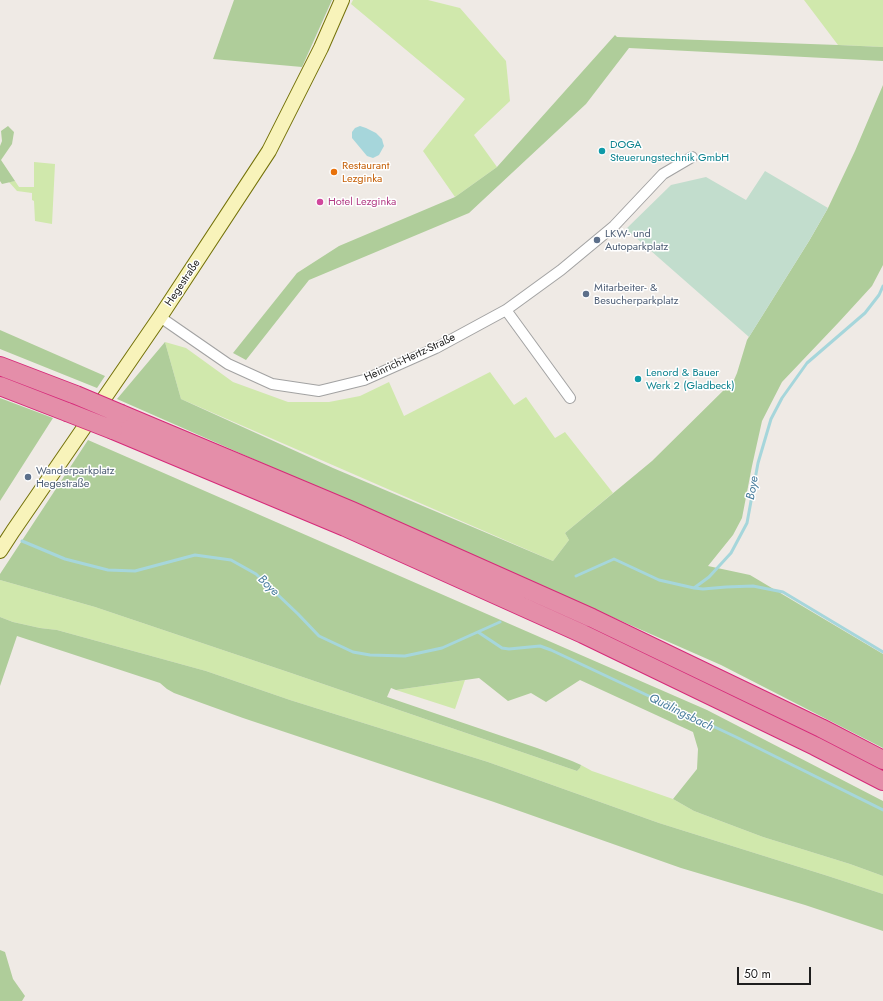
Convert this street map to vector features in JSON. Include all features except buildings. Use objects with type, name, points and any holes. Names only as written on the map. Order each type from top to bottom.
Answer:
[{"type":"highway","points":[[0,366],[76,395],[352,511],[592,618],[883,760]]},
{"type":"highway","points":[[0,386],[113,430],[345,527],[583,634],[815,746],[883,781]]},
{"type":"street","name":"Hegestraße","points":[[0,552],[160,317],[269,151],[321,48],[342,0]]},
{"type":"street","name":"Heinrich-Hertz-Straße","points":[[160,317],[228,364],[272,384],[319,391],[364,380],[436,348],[506,310],[560,270],[614,226],[663,174],[692,157]]},
{"type":"street","points":[[506,310],[570,398]]},
{"type":"green space","points":[[234,0],[332,0],[302,67],[213,59]]},
{"type":"green space","points":[[353,0],[428,0],[460,8],[506,61],[510,101],[474,135],[497,167],[455,197],[423,151],[465,99],[351,4]]},
{"type":"green space","points":[[804,0],[883,0],[883,47],[838,45]]},
{"type":"green space","points":[[615,35],[617,37],[883,47],[883,61],[629,48],[586,104],[469,213],[309,280],[246,360],[233,353],[297,273],[339,246],[455,197],[497,167]]},
{"type":"green space","points":[[883,85],[883,265],[872,286],[782,382],[762,421],[742,518],[733,535],[708,566],[750,575],[883,654],[883,748],[721,665],[117,399],[165,342],[181,399],[333,468],[553,561],[569,540],[565,533],[652,461],[734,380],[747,340],[828,208],[855,151]]},
{"type":"green space","points":[[8,126],[14,132],[12,144],[1,160],[15,181],[2,184],[0,181],[1,131]]},
{"type":"green space","points":[[34,162],[55,164],[52,224],[35,221],[32,193],[17,191],[9,182],[15,181],[19,187],[34,187]]},
{"type":"green space","points":[[765,171],[828,208],[749,337],[626,229],[671,185],[706,177],[746,200]]},
{"type":"green space","points":[[0,330],[105,376],[97,388],[0,349]]},
{"type":"green space","points":[[165,342],[186,348],[233,382],[288,402],[329,402],[360,396],[389,382],[404,416],[490,372],[514,405],[526,397],[555,438],[565,432],[613,493],[565,533],[569,540],[553,561],[181,399]]},
{"type":"green space","points":[[0,398],[53,418],[0,501]]},
{"type":"green space","points":[[88,440],[707,710],[883,801],[883,876],[850,864],[763,837],[694,811],[673,799],[697,769],[698,749],[693,732],[580,680],[546,702],[531,693],[508,701],[479,678],[396,690],[391,688],[387,697],[572,761],[581,765],[577,771],[95,607],[0,580],[0,574]]},
{"type":"green space","points":[[0,580],[95,607],[577,771],[581,765],[592,771],[673,799],[694,811],[763,837],[850,864],[883,876],[883,894],[659,823],[488,762],[290,700],[206,671],[57,630],[13,622],[0,617]]},
{"type":"green space","points":[[0,617],[13,622],[57,630],[206,671],[290,700],[488,762],[659,823],[883,894],[883,931],[805,905],[681,868],[494,802],[243,718],[174,693],[160,683],[17,636],[0,686]]},
{"type":"green space","points":[[465,680],[455,709],[396,690]]},
{"type":"green space","points":[[0,950],[5,952],[13,979],[25,996],[22,1001],[0,1001]]},
{"type":"water","points":[[360,126],[376,133],[382,139],[384,146],[379,155],[373,158],[367,156],[352,138],[352,132],[355,128]]},
{"type":"waterway","name":"Boye","points":[[576,576],[614,559],[659,580],[694,588],[709,577],[731,553],[747,523],[758,463],[771,419],[782,398],[807,363],[865,313],[879,295],[883,286]]},
{"type":"waterway","name":"Boye","points":[[22,541],[65,559],[108,570],[135,571],[195,555],[231,560],[256,574],[319,636],[353,652],[370,655],[405,656],[442,648],[500,622]]},
{"type":"waterway","points":[[694,588],[703,589],[753,586],[783,592],[883,652]]},
{"type":"waterway","name":"Quälingsbach","points":[[478,632],[502,648],[509,649],[540,646],[551,650],[736,737],[883,810]]},
{"type":"place","name":"DOGA Steuerungstechnik GmbH","points":[[602,151]]},
{"type":"place","name":"Restaurant Lezginka","points":[[334,172]]},
{"type":"place","name":"Hotel Lezginka","points":[[320,202]]},
{"type":"place","name":"LKW- und Autoparkplatz","points":[[597,240]]},
{"type":"place","name":"Mitarbeiter- & Besucherparkplatz","points":[[586,294]]},
{"type":"place","name":"Lenord & Bauer Werk 2 (Gladbeck)","points":[[638,379]]},
{"type":"place","name":"Wanderparkplatz Hegestraße","points":[[28,477]]}]
